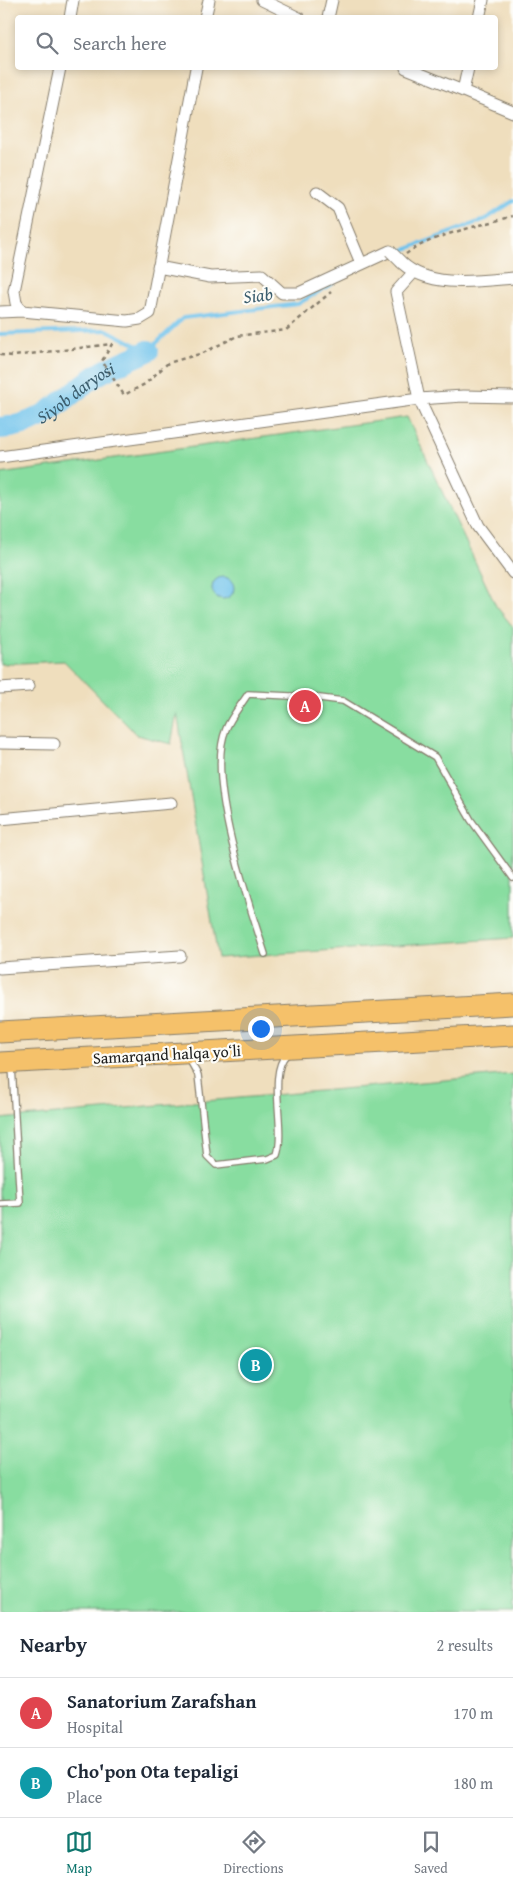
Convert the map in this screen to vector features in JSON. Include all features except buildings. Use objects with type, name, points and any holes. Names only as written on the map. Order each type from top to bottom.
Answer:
[{"type":"highway","name":"Samarqand halqa yoʻli","points":[[0,1032],[513,1005]]},
{"type":"highway","points":[[513,1005],[505,1009],[501,1020],[505,1030],[513,1034]]},
{"type":"highway","name":"Samarqand halqa yoʻli","points":[[6,1063],[513,1034]]},
{"type":"street","points":[[70,15],[73,0]]},
{"type":"street","points":[[206,15],[208,0]]},
{"type":"street","points":[[262,0],[293,15]]},
{"type":"street","points":[[329,15],[332,0]]},
{"type":"street","points":[[480,15],[482,0]]},
{"type":"street","points":[[22,311],[16,303],[14,291],[60,70]]},
{"type":"street","points":[[0,312],[22,311],[127,321],[140,318],[150,312],[196,70]]},
{"type":"street","points":[[411,70],[513,112]]},
{"type":"street","points":[[464,91],[468,70]]},
{"type":"street","points":[[317,192],[338,208],[361,263]]},
{"type":"street","points":[[158,267],[210,277],[262,275],[282,293],[299,293],[361,263],[390,252],[413,273],[440,280],[483,281],[513,278]]},
{"type":"street","points":[[413,273],[396,292],[419,399],[478,526],[513,573]]},
{"type":"street","points":[[0,457],[419,399],[463,396],[513,397]]},
{"type":"street","points":[[0,688],[29,686]]},
{"type":"street","points":[[0,743],[54,744]]},
{"type":"street","points":[[0,819],[171,803]]},
{"type":"street","points":[[0,968],[180,956]]},
{"type":"lane","points":[[265,954],[234,850],[223,795],[220,758],[226,729],[248,694],[312,697],[342,701],[435,757],[471,820],[513,878]]},
{"type":"lane","points":[[186,1052],[198,1075],[207,1156],[216,1165],[267,1160],[277,1155],[281,1143],[278,1070],[284,1057],[294,1046]]},
{"type":"lane","points":[[0,1204],[20,1203],[6,1063]]},
{"type":"path","points":[[402,261],[414,248],[513,216]]},
{"type":"path","points":[[0,355],[13,356],[112,344],[103,362],[124,395],[145,384],[168,363],[204,353],[237,336],[286,330],[331,292]]},
{"type":"green space","points":[[407,417],[496,606],[513,627],[513,938],[218,958],[177,713],[171,744],[137,735],[64,661],[0,664],[0,474]]},
{"type":"green space","points":[[513,1074],[513,1612],[0,1612],[0,1119]]},
{"type":"water","points":[[223,577],[231,580],[234,588],[231,596],[223,599],[215,596],[212,588],[215,580]]},
{"type":"waterway","name":"Siab","points":[[396,253],[486,219],[513,201]]},
{"type":"waterway","name":"Siab","points":[[0,334],[107,330],[148,351],[183,318],[298,304],[333,283]]},
{"type":"waterway","name":"Siyob daryosi","points":[[0,428],[16,426],[42,416],[99,374],[148,351]]},
{"type":"place","name":"Sanatorium Zarafshan","points":[[305,706]]},
{"type":"place","name":"Cho'pon Ota tepaligi","points":[[256,1365]]}]
